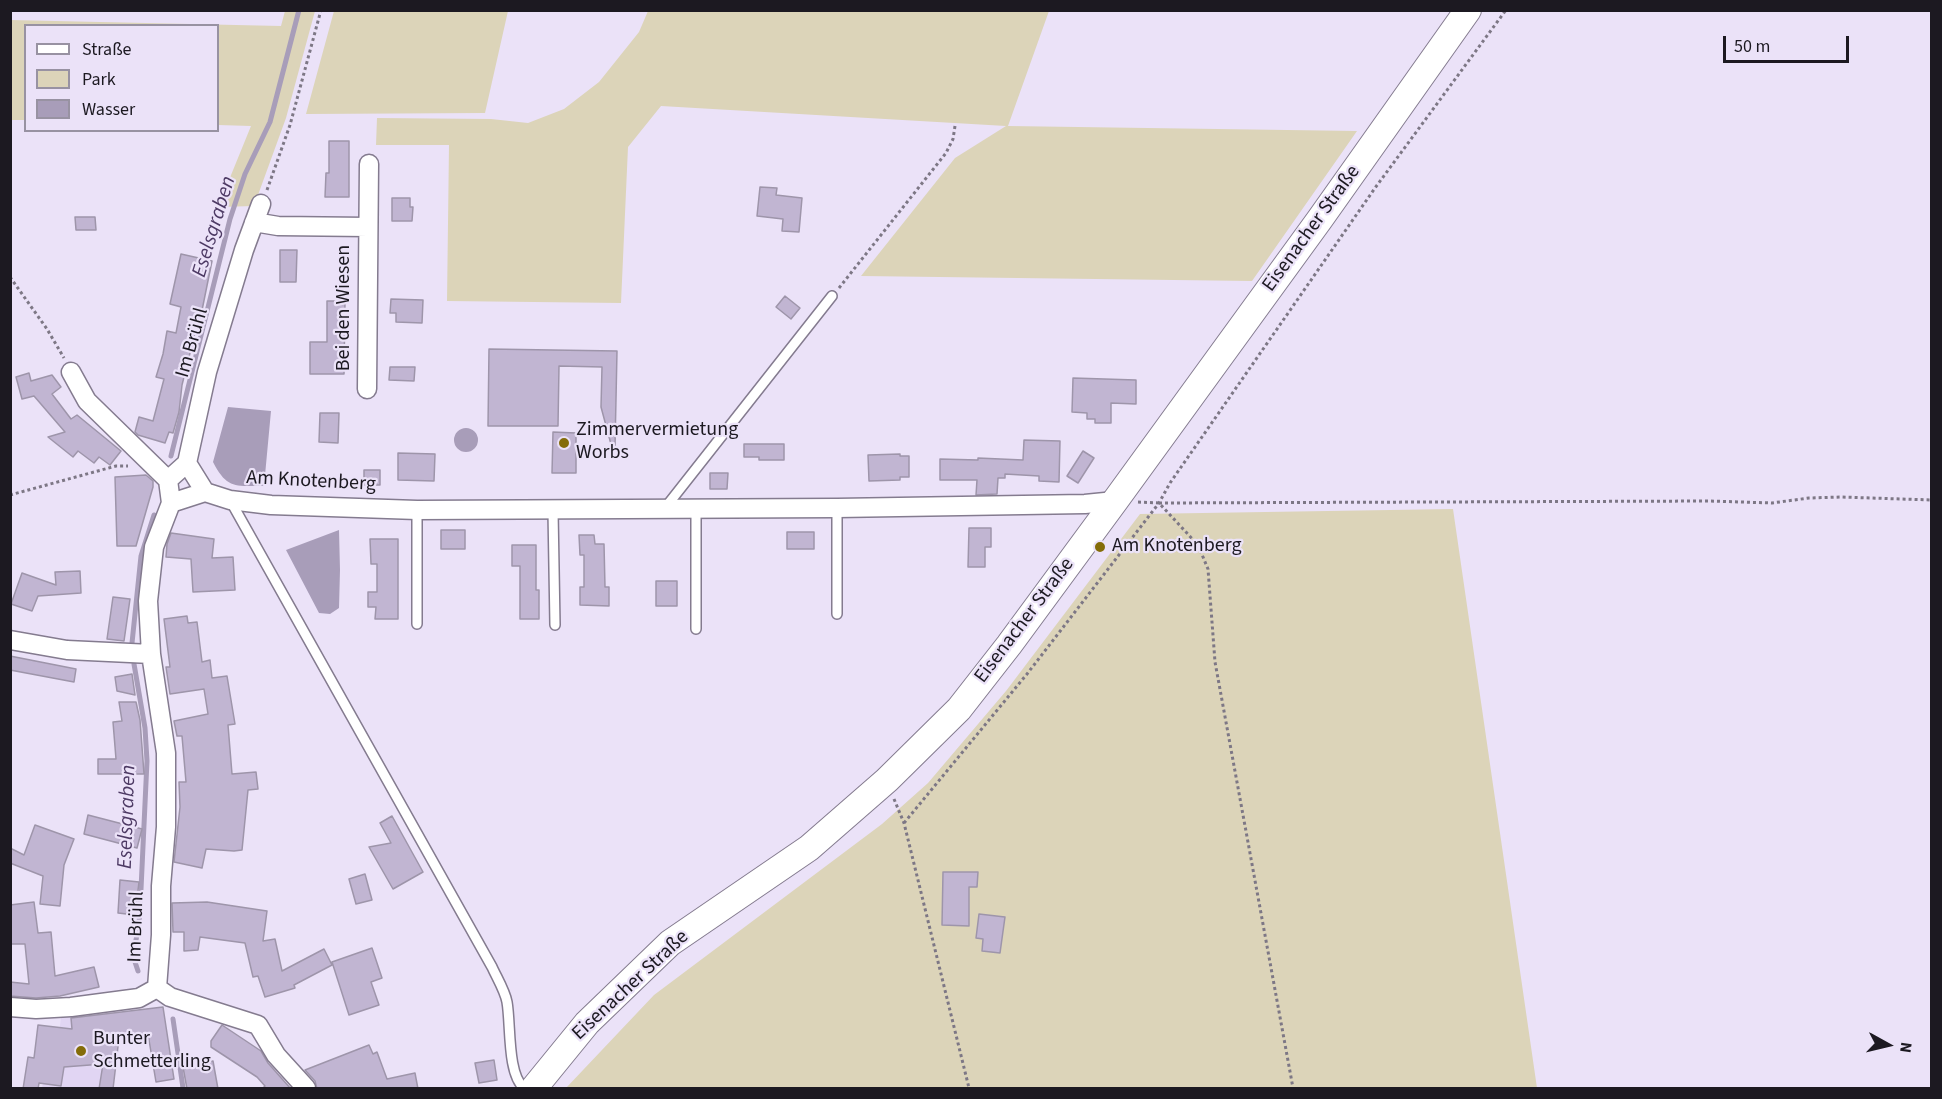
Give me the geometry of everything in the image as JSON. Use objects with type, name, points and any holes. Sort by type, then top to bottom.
[{"type":"main road","name":"Eisenacher Straße","points":[[534,1089],[587,1023],[670,943],[809,848],[887,780],[959,709],[1115,501],[1320,219],[1468,10]]},
{"type":"street","name":"Bei den Wiesen","points":[[367,390],[369,164]]},
{"type":"street","name":"Im Brühl","points":[[187,463],[207,372],[244,250],[261,204]]},
{"type":"street","name":"Bei den Wiesen","points":[[254,222],[278,226],[368,227]]},
{"type":"street","points":[[71,372],[87,401],[168,480],[187,463],[205,492],[171,504]]},
{"type":"street","name":"Im Brühl","points":[[157,988],[161,935],[160,886],[166,827],[166,753],[151,654],[148,601],[154,547],[171,504],[168,480]]},
{"type":"street","name":"Am Knotenberg","points":[[205,492],[230,500],[272,506],[417,510],[837,508],[1085,504],[1115,501]]},
{"type":"street","points":[[10,640],[67,650],[151,654]]},
{"type":"street","points":[[10,1006],[70,1007],[139,998],[157,988],[170,997],[258,1025],[276,1055],[306,1089]]},
{"type":"lane","points":[[664,510],[832,296]]},
{"type":"lane","points":[[230,500],[492,968],[507,1001],[509,1039],[518,1083],[524,1089]]},
{"type":"lane","points":[[696,508],[696,629]]},
{"type":"lane","points":[[837,508],[837,614]]},
{"type":"lane","points":[[417,510],[417,624]]},
{"type":"lane","points":[[554,511],[555,625]]},
{"type":"path","points":[[261,204],[290,125],[321,10]]},
{"type":"path","points":[[903,823],[1027,674],[1159,503],[1170,483],[1356,215],[1506,10]]},
{"type":"path","points":[[832,296],[946,153],[955,126]]},
{"type":"path","points":[[10,277],[47,329],[71,372]]},
{"type":"path","points":[[10,495],[116,466],[152,464]]},
{"type":"path","points":[[1115,501],[1159,503],[1710,501],[1772,503],[1841,496],[1932,500]]},
{"type":"path","points":[[1159,503],[1198,545],[1208,569],[1215,662],[1293,1089]]},
{"type":"path","points":[[887,780],[903,823],[969,1089]]},
{"type":"shaded area","name":"Bunter Schmetterling","points":[[104,1015],[106,1042],[99,1088],[42,1088],[47,1059],[56,1060],[61,1017]]},
{"type":"green space","points":[[285,11],[315,11],[286,118],[254,206],[218,207],[251,126],[219,125],[219,25],[281,26]]},
{"type":"green space","points":[[334,11],[508,11],[485,113],[306,114]]},
{"type":"green space","points":[[648,11],[1049,11],[1008,126],[1357,131],[1252,281],[861,276],[955,158],[1006,126],[661,106],[628,147],[621,303],[447,301],[449,145],[376,145],[377,118],[491,119],[528,123],[564,109],[599,82],[639,32]]},
{"type":"green space","points":[[10,20],[191,24],[24,24],[24,120],[11,120]]},
{"type":"green space","points":[[1453,509],[1537,1088],[566,1088],[654,995],[882,824],[928,783],[1006,691],[1140,514]]},
{"type":"water","points":[[228,407],[271,411],[264,486],[233,484],[223,477],[213,462]]},
{"type":"water","points":[[461,428],[471,428],[478,435],[478,445],[471,452],[461,452],[454,445],[454,435]]},
{"type":"water","points":[[339,530],[339,608],[330,614],[319,613],[286,550]]},
{"type":"building","points":[[329,141],[349,141],[349,197],[325,197],[326,173],[329,173]]},
{"type":"building","points":[[760,187],[777,188],[776,195],[802,198],[799,232],[782,231],[783,219],[757,216]]},
{"type":"building","points":[[392,198],[410,198],[410,207],[413,207],[412,221],[392,221]]},
{"type":"building","points":[[75,217],[95,217],[96,230],[76,230]]},
{"type":"building","points":[[280,250],[297,250],[296,282],[280,282]]},
{"type":"building","points":[[181,254],[212,261],[198,330],[196,329],[182,385],[179,412],[173,433],[169,432],[165,443],[135,432],[139,417],[153,421],[164,379],[156,377],[167,331],[176,333],[181,307],[170,304]]},
{"type":"building","points":[[785,296],[800,308],[791,319],[776,307]]},
{"type":"building","points":[[391,299],[423,300],[422,323],[396,322],[396,313],[390,313]]},
{"type":"building","points":[[327,301],[345,301],[344,374],[310,374],[310,342],[327,342]]},
{"type":"building","points":[[489,349],[617,351],[615,447],[612,448],[601,407],[602,367],[559,366],[558,426],[488,426]]},
{"type":"building","points":[[390,367],[415,367],[414,381],[389,380]]},
{"type":"building","points":[[29,373],[31,381],[52,375],[61,387],[52,394],[71,419],[77,415],[121,451],[110,465],[99,457],[94,463],[78,451],[73,457],[48,437],[65,432],[34,396],[22,399],[16,377]]},
{"type":"building","points":[[1073,378],[1136,380],[1136,404],[1111,403],[1111,423],[1095,423],[1095,419],[1087,419],[1087,413],[1072,412]]},
{"type":"building","points":[[320,413],[339,413],[338,443],[319,442]]},
{"type":"building","points":[[553,432],[576,433],[576,473],[552,473]]},
{"type":"building","points":[[1024,440],[1060,441],[1059,482],[1039,481],[1039,476],[1005,474],[1005,478],[998,478],[997,494],[976,495],[977,480],[940,480],[940,459],[1023,460]]},
{"type":"building","points":[[744,444],[784,444],[784,460],[759,460],[759,457],[744,457]]},
{"type":"building","points":[[1083,451],[1094,458],[1078,483],[1067,476]]},
{"type":"building","points":[[398,453],[435,454],[434,481],[398,480]]},
{"type":"building","points":[[900,454],[900,456],[909,456],[909,477],[900,477],[900,480],[869,481],[868,455]]},
{"type":"building","points":[[364,470],[380,470],[380,485],[364,485]]},
{"type":"building","points":[[710,473],[728,473],[727,489],[710,489]]},
{"type":"building","points":[[146,475],[153,481],[153,487],[136,546],[117,546],[115,477]]},
{"type":"building","points":[[969,528],[991,528],[991,547],[985,547],[985,567],[968,567]]},
{"type":"building","points":[[441,530],[465,530],[465,549],[441,549]]},
{"type":"building","points":[[787,532],[814,532],[814,549],[787,549]]},
{"type":"building","points":[[171,533],[214,539],[212,558],[233,557],[235,590],[193,592],[191,559],[166,557]]},
{"type":"building","points":[[579,535],[594,535],[595,544],[604,544],[605,587],[609,587],[609,606],[580,605],[580,587],[584,587],[584,555],[580,555]]},
{"type":"building","points":[[370,539],[398,539],[398,619],[375,619],[376,607],[368,607],[368,592],[377,592],[377,564],[371,564]]},
{"type":"building","points":[[512,545],[536,545],[536,590],[539,590],[539,619],[520,619],[520,566],[512,566]]},
{"type":"building","points":[[80,571],[81,593],[38,596],[32,611],[11,604],[22,573],[56,585],[55,572]]},
{"type":"building","points":[[656,581],[677,581],[677,606],[656,606]]},
{"type":"building","points":[[113,597],[130,599],[124,641],[107,639]]},
{"type":"building","points":[[187,616],[188,623],[197,622],[202,662],[210,660],[212,678],[227,676],[235,724],[228,725],[232,774],[256,772],[258,789],[248,790],[242,850],[206,849],[202,868],[174,862],[180,807],[179,782],[186,782],[182,736],[177,736],[174,721],[208,714],[204,689],[170,694],[166,667],[170,667],[164,619]]},
{"type":"building","points":[[10,656],[76,669],[74,682],[10,670]]},
{"type":"building","points":[[132,674],[135,695],[117,691],[115,677]]},
{"type":"building","points":[[119,702],[136,702],[140,720],[144,774],[98,774],[98,759],[116,759],[113,722],[122,721]]},
{"type":"building","points":[[88,815],[142,829],[137,848],[84,834]]},
{"type":"building","points":[[392,816],[423,872],[393,889],[369,847],[391,843],[380,823]]},
{"type":"building","points":[[35,825],[74,839],[64,865],[60,906],[40,904],[43,876],[10,863],[10,848],[24,855]]},
{"type":"building","points":[[943,872],[978,872],[977,887],[969,887],[969,926],[942,925]]},
{"type":"building","points":[[365,874],[372,900],[356,904],[349,879]]},
{"type":"building","points":[[120,880],[139,882],[135,915],[118,913]]},
{"type":"building","points":[[34,902],[38,933],[51,932],[55,976],[94,967],[99,987],[60,996],[36,998],[10,996],[10,982],[29,984],[25,944],[10,944],[10,905]]},
{"type":"building","points":[[207,902],[267,911],[263,941],[275,939],[282,971],[324,949],[332,965],[294,985],[295,988],[265,997],[258,976],[253,977],[245,943],[200,937],[198,950],[184,951],[184,932],[173,932],[172,903]]},
{"type":"building","points":[[979,914],[1005,917],[1000,953],[982,951],[983,939],[976,938]]},
{"type":"building","points":[[372,948],[382,978],[371,982],[379,1005],[349,1015],[332,962]]},
{"type":"building","points":[[163,1007],[174,1079],[156,1082],[148,1034],[119,1038],[113,1089],[99,1089],[103,1064],[64,1067],[61,1086],[39,1083],[38,1089],[23,1089],[28,1057],[34,1058],[38,1025],[72,1029],[71,1018]]},
{"type":"building","points":[[222,1025],[261,1051],[268,1063],[291,1089],[262,1089],[265,1086],[257,1077],[211,1047],[211,1041]]},
{"type":"building","points":[[369,1045],[373,1054],[377,1052],[387,1079],[415,1073],[418,1089],[317,1089],[315,1081],[305,1070]]},
{"type":"building","points":[[494,1060],[497,1080],[479,1083],[475,1063]]},
{"type":"building","points":[[213,1061],[218,1089],[187,1089],[183,1067]]},
{"type":"waterway","name":"Eselsgraben","points":[[171,456],[230,219],[245,174],[270,122],[299,10]]},
{"type":"waterway","name":"Eselsgraben","points":[[132,643],[141,556],[154,515]]},
{"type":"waterway","name":"Eselsgraben","points":[[134,664],[145,728],[147,761],[139,924],[133,956],[138,971]]},
{"type":"waterway","name":"Eselsgraben","points":[[173,1019],[183,1088]]},
{"type":"place","name":"Zimmervermietung Worbs","points":[[564,443]]},
{"type":"place","name":"Am Knotenberg","points":[[1100,547]]},
{"type":"place","name":"Bunter Schmetterling","points":[[81,1051]]}]
